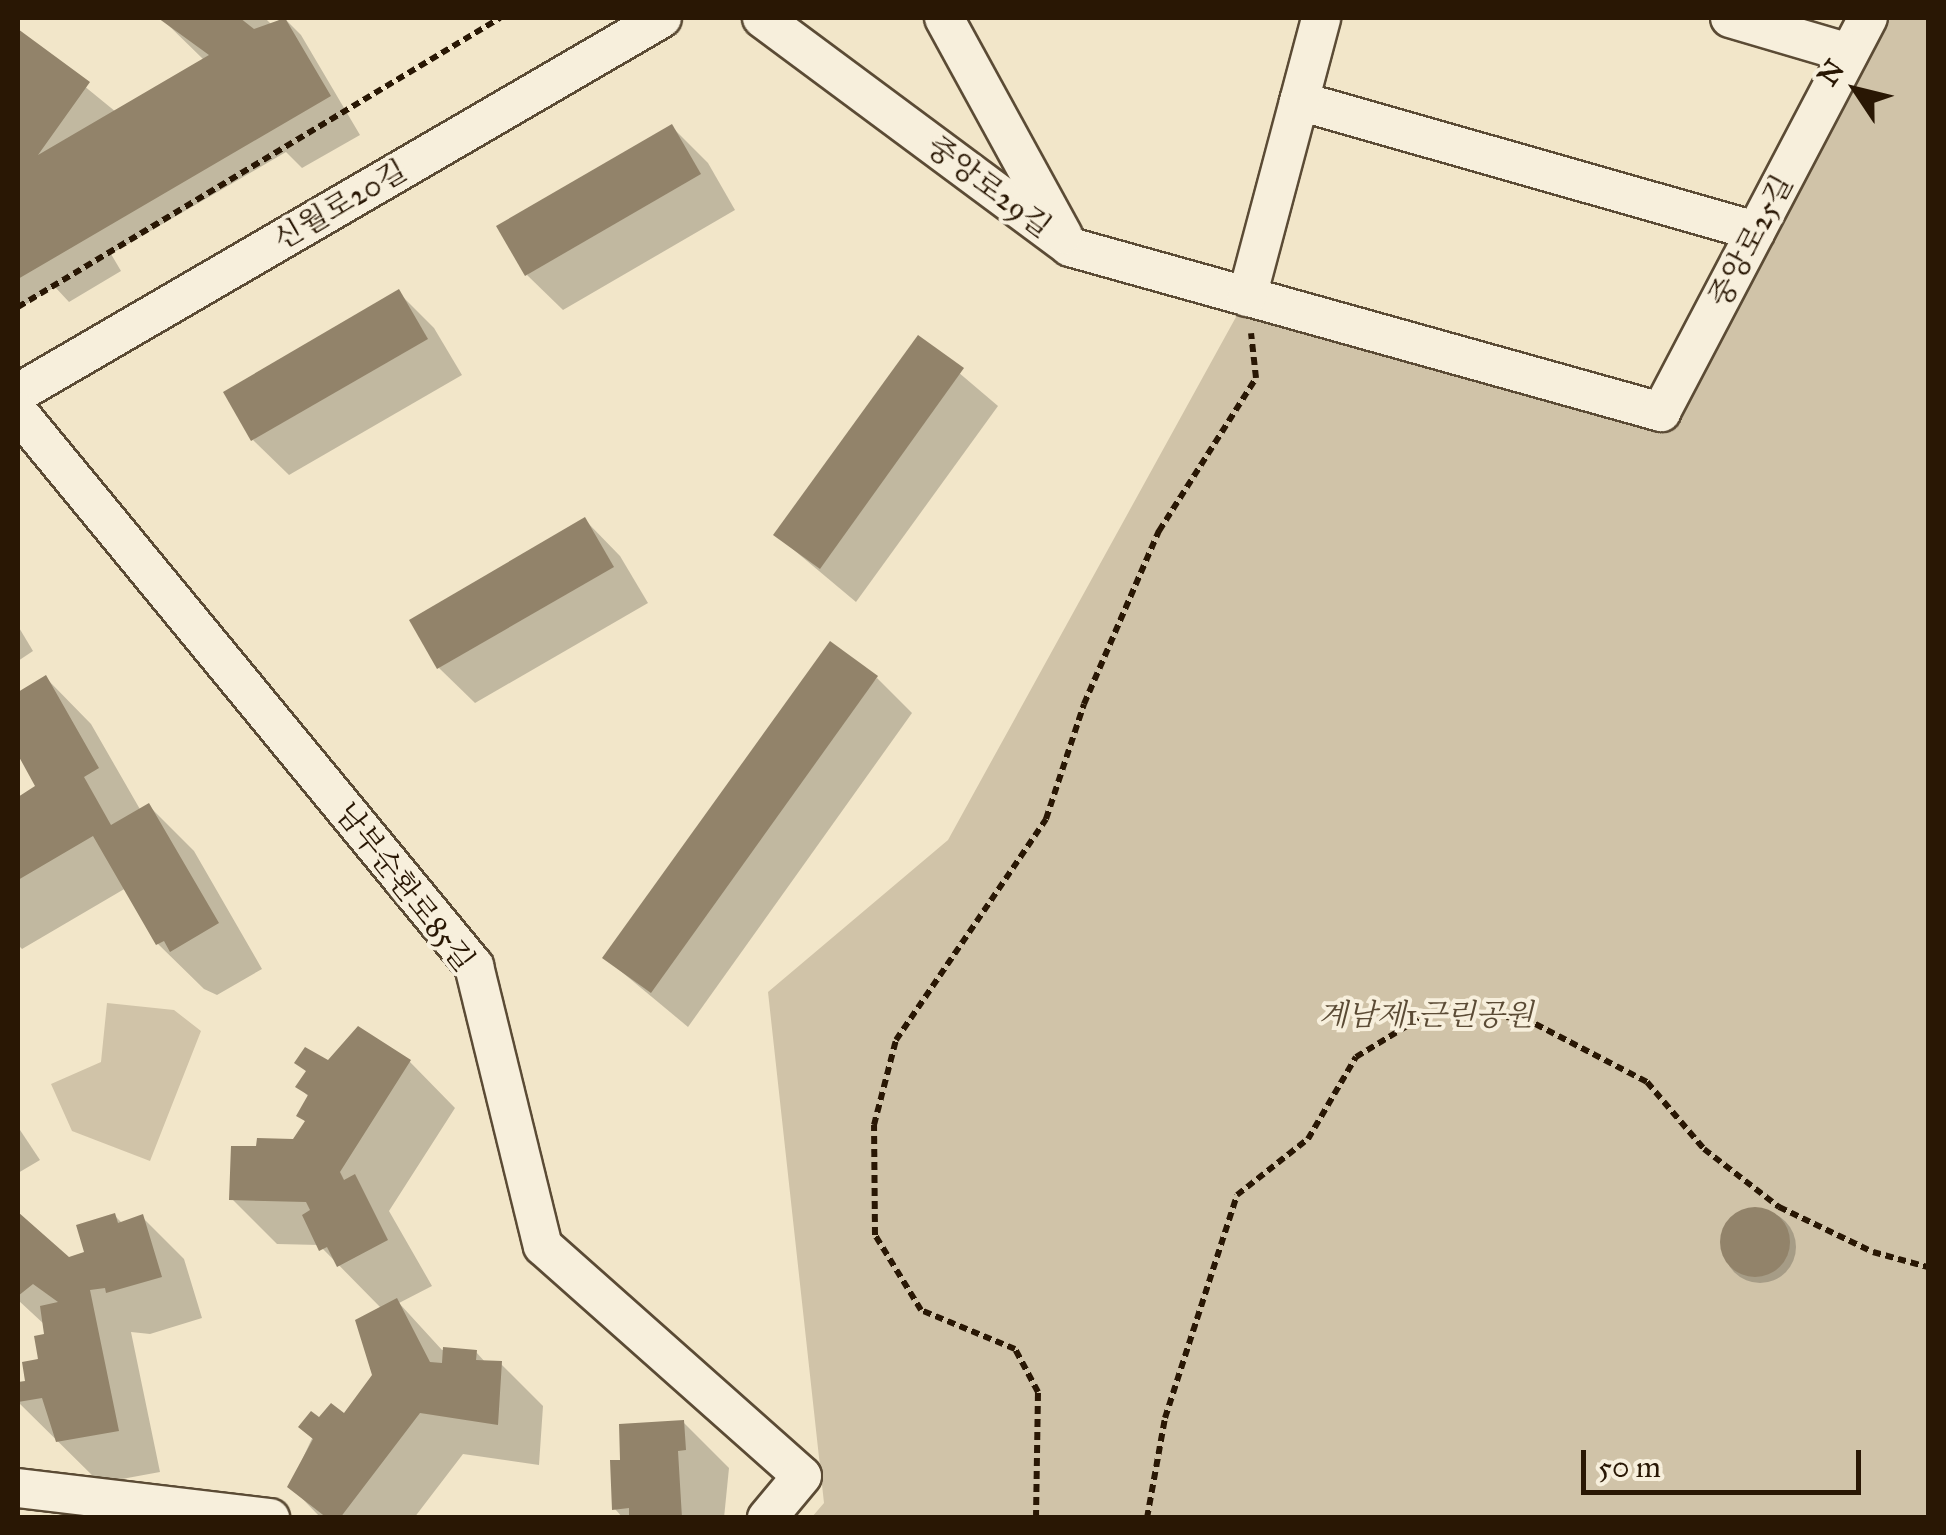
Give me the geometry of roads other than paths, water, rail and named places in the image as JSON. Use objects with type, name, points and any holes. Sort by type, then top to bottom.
[{"type":"street","name":"신월로20길","points":[[18,393],[662,18]]},
{"type":"street","name":"중앙로29길","points":[[762,18],[1070,247],[1660,412]]},
{"type":"street","points":[[944,18],[1070,247]]},
{"type":"street","points":[[1247,297],[1321,18]]},
{"type":"street","points":[[1730,18],[1849,54]]},
{"type":"street","name":"중앙로25길","points":[[1660,412],[1868,18]]},
{"type":"street","points":[[1299,101],[1756,231]]},
{"type":"street","name":"남부순환로85길","points":[[18,412],[474,966],[543,1246],[802,1476],[767,1518]]},
{"type":"street","points":[[18,1488],[270,1518]]},
{"type":"park label","name":"계남제1근린공원","points":[[1426,1015]]}]
